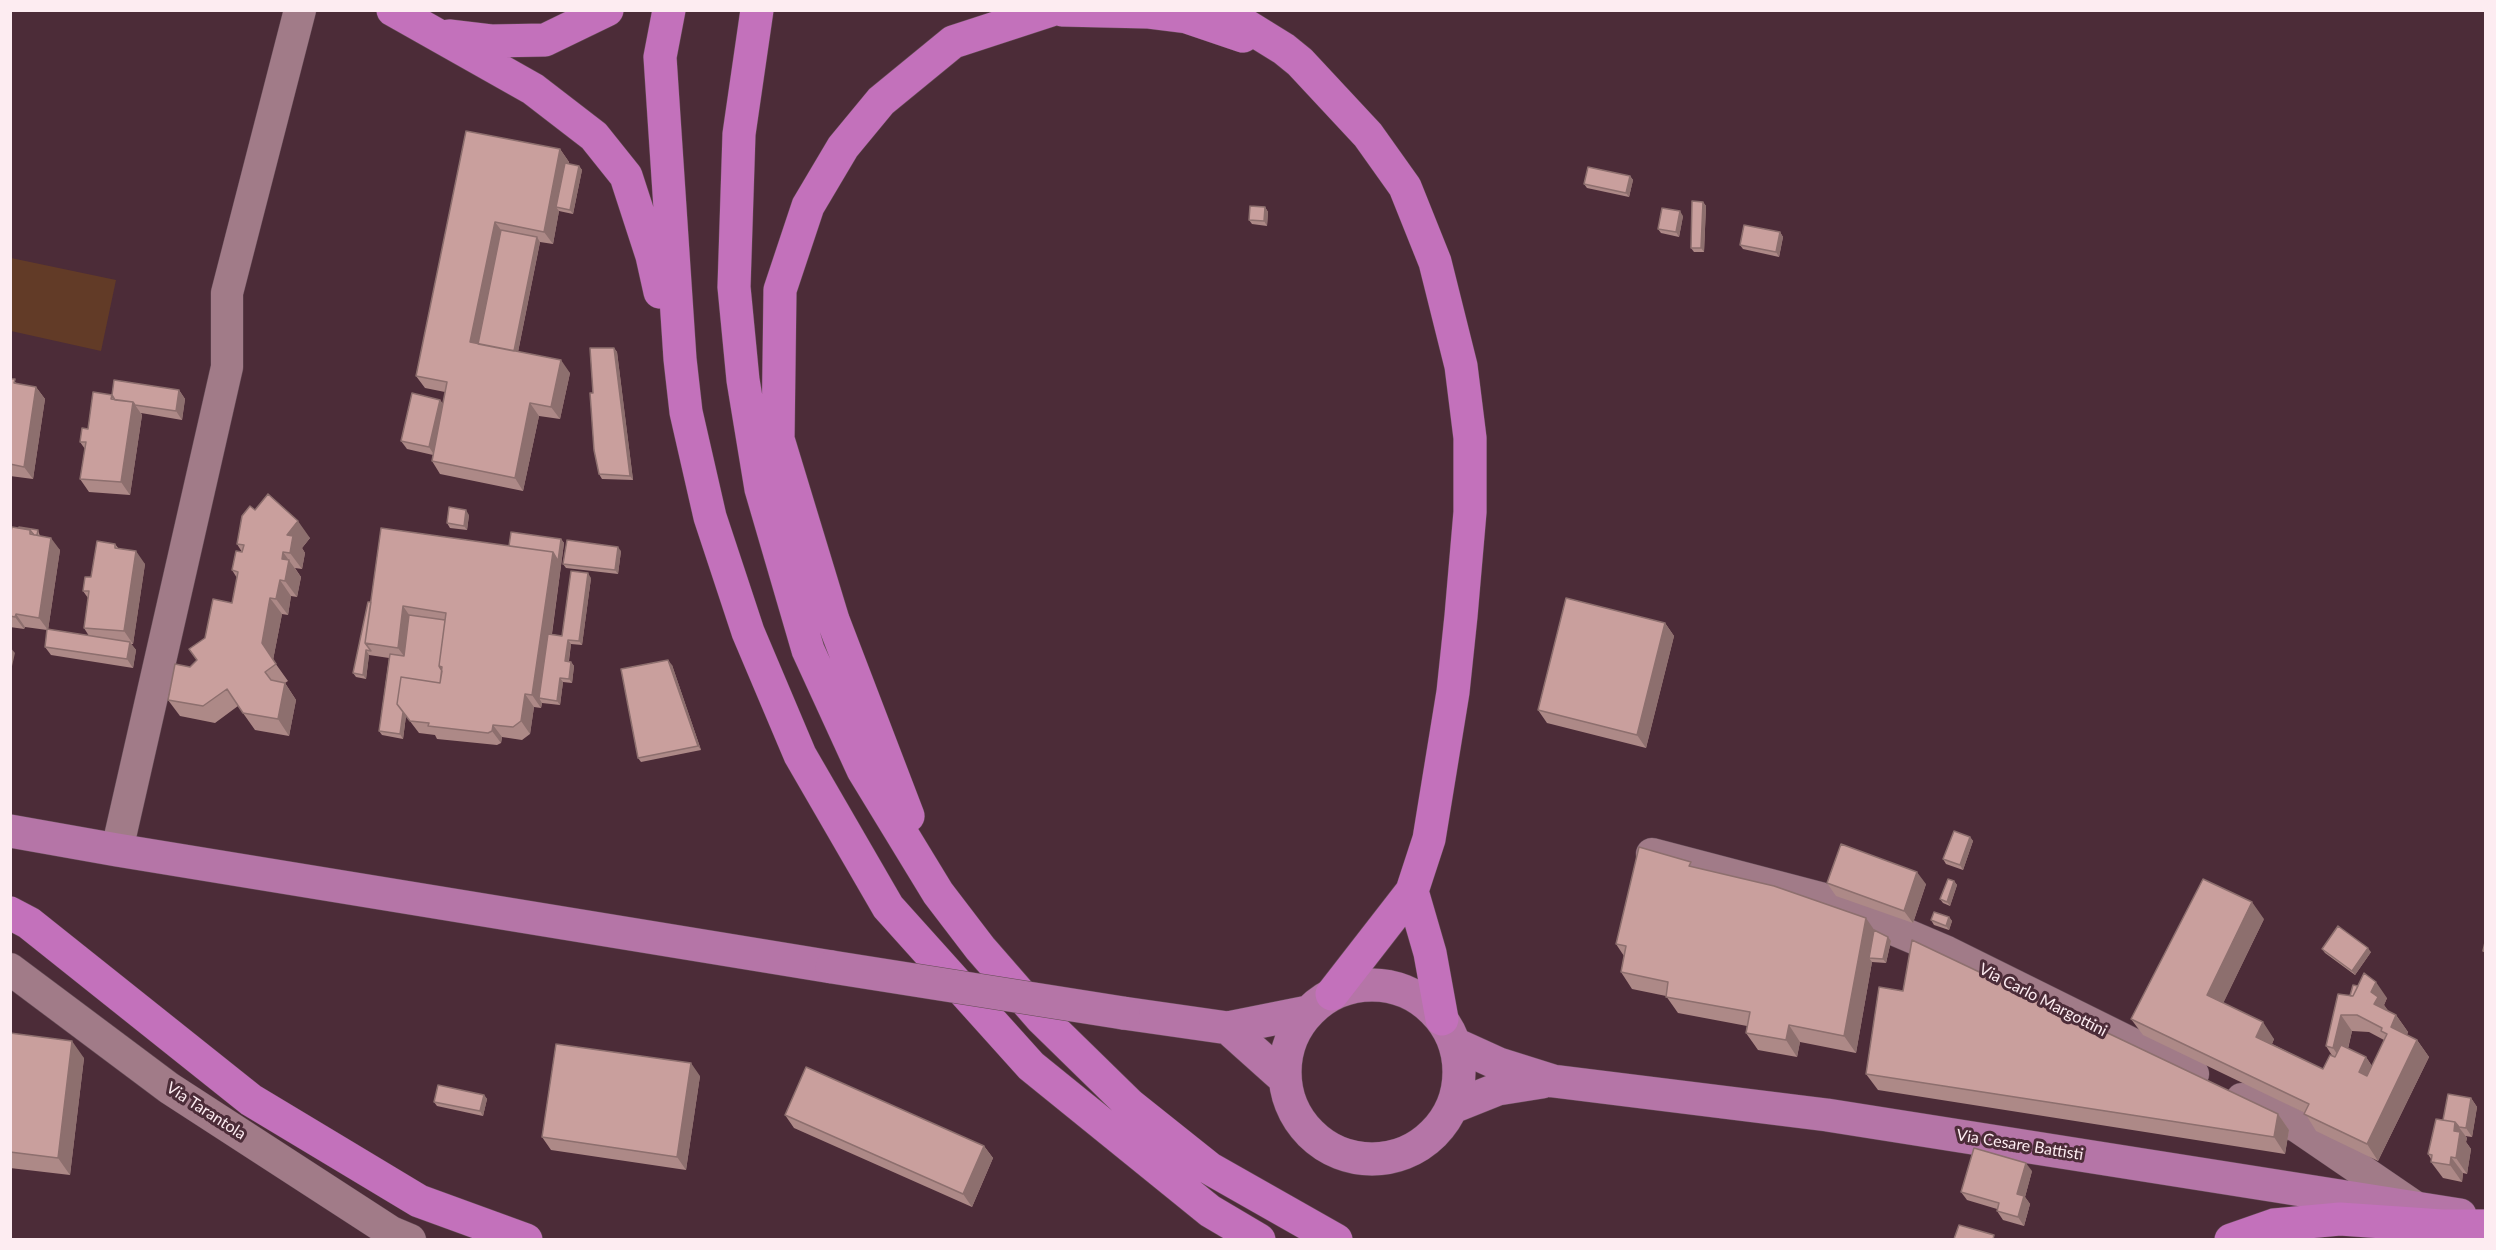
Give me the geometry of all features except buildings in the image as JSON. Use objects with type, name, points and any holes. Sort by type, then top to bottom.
[{"type":"highway","points":[[393,10],[533,89],[594,136],[626,176],[652,256],[665,316],[680,359]]},
{"type":"highway","points":[[433,34],[491,41],[544,40],[607,10]]},
{"type":"highway","points":[[669,10],[660,57],[680,359],[686,412],[710,517],[748,632],[800,755],[888,907],[1031,1066],[1210,1211],[1259,1239]]},
{"type":"highway","points":[[757,10],[739,134],[734,287],[743,380],[760,489],[808,650],[863,770],[938,893],[980,948],[1041,1018],[1130,1105],[1209,1168],[1336,1239]]},
{"type":"highway","points":[[938,893],[833,620],[778,439],[780,290],[808,206],[843,147],[880,101],[953,42],[1051,10]]},
{"type":"highway","points":[[1062,10],[1147,12],[1187,16],[1284,49]]},
{"type":"highway","points":[[1221,10],[1284,49]]},
{"type":"highway","points":[[1245,10],[1300,62],[1368,135],[1405,188],[1435,262],[1461,366],[1470,438],[1470,512],[1461,616],[1453,692],[1429,839],[1412,891],[1320,1003]]},
{"type":"highway","points":[[1412,891],[1449,1031]]},
{"type":"highway","points":[[10,913],[29,923],[251,1100],[419,1201],[526,1239]]},
{"type":"highway","points":[[2231,1239],[2274,1225],[2340,1220],[2442,1226],[2486,1226]]},
{"type":"main road","points":[[10,831],[832,967],[1228,1028],[1320,1003],[1361,985],[1392,987],[1420,998],[1449,1031],[1460,1076],[1453,1107],[1437,1131],[1414,1149],[1386,1158],[1358,1158],[1330,1149],[1308,1131],[1292,1107],[1285,1079],[1289,1043],[1320,1003]]},
{"type":"main road","points":[[1228,1028],[1285,1079]]},
{"type":"main road","name":"Via Cesare Battisti","points":[[1449,1031],[1499,1064],[1552,1081],[1827,1114],[2486,1219]]},
{"type":"main road","name":"Via Cesare Battisti","points":[[1453,1107],[1498,1089],[1552,1081]]},
{"type":"street","points":[[117,850],[227,368],[227,293],[300,10]]},
{"type":"street","name":"Via Carlo Margottini","points":[[1645,853],[1820,898],[1947,951],[2298,1127],[2415,1207]]},
{"type":"street","name":"Via Tarantola","points":[[10,969],[169,1088],[391,1232],[410,1239]]},
{"type":"shaded area","points":[[11,258],[116,280],[101,351],[11,331]]}]
